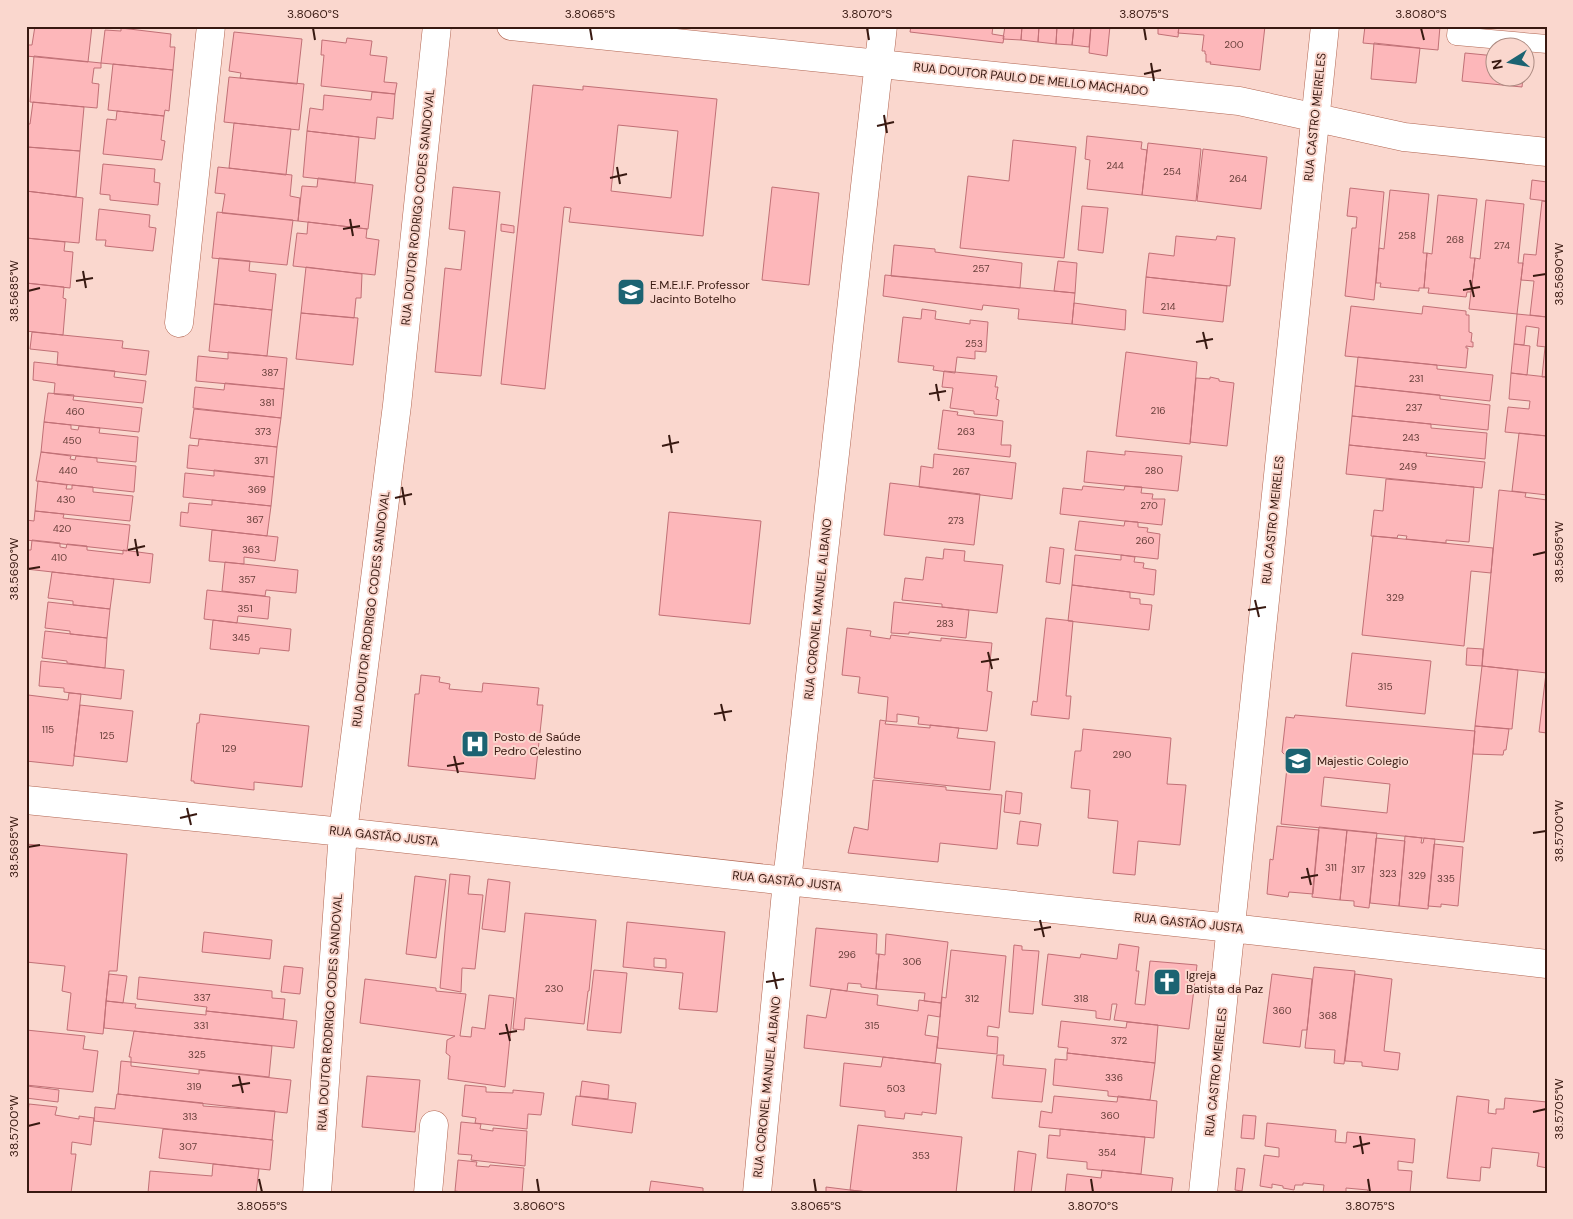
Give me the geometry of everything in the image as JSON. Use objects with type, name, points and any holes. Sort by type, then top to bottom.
[{"type":"street","points":[[179,323],[211,26]]},
{"type":"street","name":"RUA DOUTOR RODRIGO CODES SANDOVAL","points":[[317,1193],[343,832],[397,405],[437,26]]},
{"type":"street","name":"RUA DOUTOR PAULO DE MELLO MACHADO","points":[[511,26],[1239,101],[1404,137],[1547,152]]},
{"type":"street","name":"RUA CORONEL MANUEL ALBANO","points":[[757,1193],[787,881],[882,26]]},
{"type":"street","name":"RUA CASTRO MEIRELES","points":[[1203,1193],[1325,26]]},
{"type":"street","name":"RUA GASTÃO JUSTA","points":[[26,800],[343,832],[1547,964]]},
{"type":"street","points":[[428,1193],[434,1125]]},
{"type":"lane","points":[[1457,26],[1456,36],[1547,44]]},
{"type":"building","points":[[35,26],[92,26],[88,62],[26,56],[26,45],[32,45]]},
{"type":"building","points":[[911,26],[993,26],[992,34],[1004,36],[1003,43],[910,32]]},
{"type":"building","points":[[1005,26],[1022,26],[1021,40],[1003,39]]},
{"type":"building","points":[[1022,26],[1039,26],[1038,42],[1021,40]]},
{"type":"building","points":[[1039,26],[1057,26],[1056,44],[1038,42]]},
{"type":"building","points":[[1057,26],[1074,26],[1072,45],[1056,44]]},
{"type":"building","points":[[1074,26],[1091,26],[1089,47],[1072,45]]},
{"type":"building","points":[[1091,26],[1110,26],[1107,56],[1089,53]]},
{"type":"building","points":[[1158,26],[1179,26],[1178,37],[1158,34]]},
{"type":"building","points":[[1179,26],[1265,26],[1260,70],[1206,62],[1205,51],[1202,51],[1204,35],[1178,33]]},
{"type":"building","points":[[1365,26],[1440,26],[1438,50],[1363,43]]},
{"type":"building","points":[[121,28],[171,34],[170,47],[175,47],[173,70],[101,63],[105,30],[121,31]]},
{"type":"building","points":[[234,32],[302,39],[297,84],[240,78],[241,73],[229,71]]},
{"type":"building","points":[[347,38],[372,41],[370,55],[387,57],[384,82],[397,83],[395,94],[321,86],[324,55],[321,55],[322,40],[346,43]]},
{"type":"building","points":[[1374,43],[1420,48],[1416,83],[1371,79]]},
{"type":"building","points":[[1465,53],[1486,55],[1486,83],[1462,81]]},
{"type":"building","points":[[34,56],[101,63],[101,68],[94,68],[92,83],[99,84],[97,108],[30,102]]},
{"type":"building","points":[[113,64],[173,70],[169,111],[165,110],[164,116],[108,110]]},
{"type":"building","points":[[229,77],[304,84],[299,130],[224,122]]},
{"type":"building","points":[[533,85],[583,90],[583,86],[717,99],[703,236],[569,222],[571,208],[564,207],[545,389],[501,384]],"holes":[[[618,125],[678,131],[671,198],[611,191]]]},
{"type":"building","points":[[372,92],[395,94],[393,119],[377,117],[375,139],[307,131],[310,108],[323,110],[324,95],[371,100]]},
{"type":"building","points":[[33,102],[84,107],[80,151],[26,147],[28,124],[30,124]]},
{"type":"building","points":[[117,111],[164,116],[161,140],[165,141],[162,160],[103,154],[107,119],[116,120]]},
{"type":"building","points":[[234,123],[291,129],[286,175],[229,168]]},
{"type":"building","points":[[307,131],[359,137],[355,183],[303,177]]},
{"type":"building","points":[[1087,136],[1142,142],[1141,149],[1147,150],[1142,195],[1087,189],[1090,160],[1085,159]]},
{"type":"building","points":[[1013,140],[1076,147],[1064,258],[960,248],[968,176],[1009,181]]},
{"type":"building","points":[[1148,143],[1201,149],[1196,201],[1142,195]]},
{"type":"building","points":[[28,147],[80,151],[76,197],[26,191]]},
{"type":"building","points":[[1203,149],[1267,157],[1261,209],[1197,201]]},
{"type":"building","points":[[103,164],[155,169],[154,182],[160,183],[158,205],[110,200],[110,195],[100,194]]},
{"type":"building","points":[[218,167],[292,175],[290,196],[300,198],[298,221],[222,213],[225,194],[215,193]]},
{"type":"building","points":[[318,178],[373,185],[368,229],[298,221],[302,186],[317,187]]},
{"type":"building","points":[[1532,180],[1547,182],[1547,201],[1530,199]]},
{"type":"building","points":[[453,187],[500,192],[481,376],[435,372],[445,268],[461,270],[465,231],[449,229]]},
{"type":"building","points":[[772,187],[819,193],[809,285],[762,280]]},
{"type":"building","points":[[1350,188],[1384,192],[1374,300],[1345,296],[1352,228],[1356,228],[1357,217],[1347,216]]},
{"type":"building","points":[[1390,190],[1429,194],[1423,253],[1427,253],[1424,288],[1419,288],[1419,291],[1380,287],[1381,283],[1376,283],[1379,248],[1384,249]]},
{"type":"building","points":[[26,191],[83,198],[79,243],[26,238]]},
{"type":"building","points":[[1438,195],[1477,199],[1470,258],[1475,258],[1471,292],[1467,292],[1466,297],[1428,293],[1429,288],[1424,288],[1427,253],[1432,254]]},
{"type":"building","points":[[1486,200],[1524,204],[1518,263],[1523,263],[1517,314],[1469,309],[1475,258],[1480,259]]},
{"type":"building","points":[[1542,201],[1547,202],[1547,317],[1530,315],[1534,281],[1521,280],[1524,254],[1536,255]]},
{"type":"building","points":[[1082,206],[1108,208],[1103,253],[1078,250]]},
{"type":"building","points":[[99,209],[150,215],[149,227],[156,228],[153,251],[105,246],[106,240],[96,240]]},
{"type":"building","points":[[217,212],[293,220],[287,265],[212,258]]},
{"type":"building","points":[[308,222],[367,229],[366,238],[379,240],[375,275],[293,266],[297,233],[307,234]]},
{"type":"building","points":[[501,224],[514,226],[514,233],[501,231]]},
{"type":"building","points":[[1176,236],[1216,240],[1217,236],[1235,238],[1230,286],[1146,277],[1149,253],[1174,256]]},
{"type":"building","points":[[26,238],[65,242],[64,251],[73,252],[70,288],[26,283]]},
{"type":"building","points":[[894,245],[935,249],[935,252],[1022,263],[1020,288],[891,276]]},
{"type":"building","points":[[219,258],[250,261],[249,271],[276,274],[272,310],[214,304]]},
{"type":"building","points":[[1058,261],[1077,263],[1075,293],[1054,291]]},
{"type":"building","points":[[306,267],[362,274],[361,298],[356,298],[354,318],[301,313]]},
{"type":"building","points":[[885,275],[1075,293],[1072,324],[1018,319],[1019,309],[983,305],[982,310],[883,296]]},
{"type":"building","points":[[1146,277],[1227,286],[1223,322],[1143,313]]},
{"type":"building","points":[[26,283],[64,287],[63,298],[66,299],[63,335],[26,331]]},
{"type":"building","points":[[1074,303],[1126,310],[1125,330],[1072,324]]},
{"type":"building","points":[[214,304],[272,310],[267,356],[209,351]]},
{"type":"building","points":[[1351,306],[1422,314],[1423,306],[1466,311],[1466,315],[1469,315],[1469,332],[1472,333],[1471,342],[1473,342],[1473,347],[1466,346],[1468,348],[1466,368],[1345,356]]},
{"type":"building","points":[[922,309],[936,311],[935,319],[970,324],[970,320],[988,322],[986,352],[975,351],[975,359],[957,357],[955,373],[933,370],[934,366],[898,362],[903,317],[921,319]]},
{"type":"building","points":[[301,313],[358,318],[353,365],[296,359]]},
{"type":"building","points":[[1517,314],[1547,317],[1547,347],[1537,346],[1539,328],[1526,326],[1524,345],[1514,344]]},
{"type":"building","points":[[32,332],[123,341],[122,348],[149,351],[146,375],[57,365],[58,352],[30,349]]},
{"type":"building","points":[[1514,344],[1530,346],[1527,375],[1511,373]]},
{"type":"building","points":[[1545,347],[1547,347],[1547,377],[1542,377]]},
{"type":"building","points":[[228,352],[287,358],[284,389],[196,381],[198,356],[228,359]]},
{"type":"building","points":[[1126,352],[1197,362],[1190,444],[1116,436]]},
{"type":"building","points":[[1358,357],[1437,365],[1437,369],[1493,375],[1490,401],[1355,386]]},
{"type":"building","points":[[34,362],[115,371],[114,377],[146,381],[143,403],[54,394],[55,383],[33,380]]},
{"type":"building","points":[[944,371],[997,376],[995,387],[998,387],[996,399],[999,400],[997,416],[974,414],[974,411],[950,408],[953,388],[942,387]]},
{"type":"building","points":[[1511,373],[1547,377],[1547,436],[1505,432],[1508,407],[1529,409],[1530,401],[1509,399]]},
{"type":"building","points":[[1210,377],[1219,379],[1219,381],[1234,383],[1227,446],[1190,442],[1196,378],[1210,379]]},
{"type":"building","points":[[225,383],[284,389],[281,418],[193,408],[195,387],[224,390]]},
{"type":"building","points":[[1355,386],[1440,395],[1440,399],[1490,405],[1488,430],[1352,416]]},
{"type":"building","points":[[48,393],[74,395],[73,400],[142,408],[139,432],[44,422]]},
{"type":"building","points":[[194,409],[281,418],[277,447],[190,438]]},
{"type":"building","points":[[943,410],[958,412],[957,415],[1003,421],[1001,445],[1011,445],[1010,457],[938,449]]},
{"type":"building","points":[[1352,416],[1431,424],[1431,428],[1487,433],[1485,459],[1349,445]]},
{"type":"building","points":[[44,422],[71,425],[71,429],[78,430],[79,426],[100,428],[99,433],[138,437],[136,462],[41,452]]},
{"type":"building","points":[[1519,433],[1547,436],[1547,495],[1512,491]]},
{"type":"building","points":[[199,439],[277,447],[274,477],[187,468],[189,445],[198,446]]},
{"type":"building","points":[[1349,445],[1427,453],[1426,456],[1485,462],[1482,488],[1346,474]]},
{"type":"building","points":[[1087,451],[1125,455],[1125,451],[1182,456],[1178,491],[1084,482]]},
{"type":"building","points":[[41,452],[71,456],[70,459],[75,460],[76,456],[97,458],[97,462],[136,466],[134,492],[36,481]]},
{"type":"building","points":[[934,454],[1016,463],[1012,499],[919,487],[921,466],[933,468]]},
{"type":"building","points":[[214,470],[274,477],[271,506],[183,497],[185,473],[214,476]]},
{"type":"building","points":[[1386,479],[1474,487],[1469,542],[1446,540],[1446,543],[1406,539],[1407,536],[1398,535],[1397,538],[1371,536],[1374,510],[1383,511]]},
{"type":"building","points":[[38,481],[67,485],[66,489],[72,489],[72,485],[93,487],[93,492],[133,496],[130,521],[35,511]]},
{"type":"building","points":[[890,483],[980,494],[974,545],[884,535]]},
{"type":"building","points":[[1083,486],[1124,490],[1125,486],[1142,487],[1141,493],[1153,494],[1152,499],[1165,499],[1162,525],[1060,514],[1063,488],[1082,490]]},
{"type":"building","points":[[1499,490],[1526,493],[1525,497],[1547,500],[1547,673],[1482,666]]},
{"type":"building","points":[[212,500],[271,506],[267,536],[180,526],[181,512],[188,513],[189,503],[212,505]]},
{"type":"building","points":[[35,511],[64,514],[63,518],[130,525],[127,551],[26,540],[26,520],[34,521]]},
{"type":"building","points":[[669,512],[761,521],[750,624],[659,615]]},
{"type":"building","points":[[1079,521],[1124,526],[1125,521],[1138,522],[1138,527],[1148,528],[1147,532],[1160,534],[1158,559],[1075,550]]},
{"type":"building","points":[[212,530],[278,537],[275,561],[244,557],[244,564],[209,561]]},
{"type":"building","points":[[1373,536],[1493,548],[1491,573],[1471,571],[1464,646],[1362,635]]},
{"type":"building","points":[[32,540],[60,543],[60,547],[66,548],[67,544],[87,546],[87,550],[123,554],[123,550],[153,554],[150,583],[26,569],[26,550],[31,550]]},
{"type":"building","points":[[1050,547],[1064,549],[1060,584],[1046,582]]},
{"type":"building","points":[[944,549],[965,551],[964,561],[1003,565],[997,613],[942,607],[942,604],[902,600],[905,578],[923,580],[926,557],[943,559]]},
{"type":"building","points":[[1075,555],[1121,560],[1121,555],[1135,557],[1134,562],[1144,563],[1143,568],[1156,570],[1154,595],[1072,585]]},
{"type":"building","points":[[225,562],[298,570],[296,593],[266,590],[265,596],[222,591]]},
{"type":"building","points":[[52,572],[114,579],[110,609],[73,605],[73,601],[48,598]]},
{"type":"building","points":[[1072,585],[1130,592],[1130,598],[1140,599],[1140,604],[1152,605],[1149,630],[1068,621]]},
{"type":"building","points":[[207,590],[270,597],[268,619],[238,616],[237,623],[204,619]]},
{"type":"building","points":[[48,602],[110,609],[107,638],[70,634],[70,631],[45,628]]},
{"type":"building","points":[[894,602],[969,610],[966,638],[909,632],[909,634],[891,633]]},
{"type":"building","points":[[1046,618],[1073,621],[1066,696],[1071,696],[1069,719],[1031,715],[1033,701],[1037,702]]},
{"type":"building","points":[[213,620],[291,629],[289,651],[260,648],[259,654],[210,649]]},
{"type":"building","points":[[847,628],[871,631],[870,636],[890,639],[891,635],[941,641],[941,638],[992,643],[987,691],[992,692],[987,731],[918,724],[919,717],[897,714],[897,722],[886,721],[888,697],[858,693],[860,677],[842,675]]},
{"type":"building","points":[[45,631],[107,638],[105,668],[42,658]]},
{"type":"building","points":[[1467,648],[1483,649],[1482,666],[1466,665]]},
{"type":"building","points":[[1352,653],[1431,661],[1425,714],[1346,706]]},
{"type":"building","points":[[41,661],[124,670],[121,699],[64,692],[64,688],[39,686]]},
{"type":"building","points":[[1482,666],[1518,670],[1512,729],[1475,726]]},
{"type":"building","points":[[1547,673],[1547,733],[1539,732]]},
{"type":"building","points":[[421,675],[440,677],[439,682],[450,684],[449,689],[482,692],[483,683],[539,688],[537,705],[543,705],[535,779],[408,766],[415,694],[419,694]]},
{"type":"building","points":[[69,693],[81,694],[73,766],[26,761],[28,695],[68,700]]},
{"type":"building","points":[[80,705],[133,711],[127,762],[74,756]]},
{"type":"building","points":[[200,714],[309,726],[302,787],[254,782],[254,790],[194,783],[194,781],[191,781],[197,723],[199,723]]},
{"type":"building","points":[[1295,715],[1475,731],[1464,842],[1281,824],[1288,758],[1282,752],[1286,717],[1294,718]],"holes":[[[1324,777],[1390,784],[1387,813],[1321,806]]]},
{"type":"building","points":[[880,720],[886,721],[885,724],[930,728],[930,725],[959,728],[957,738],[995,742],[990,790],[874,778]]},
{"type":"building","points":[[1475,726],[1509,729],[1506,750],[1504,750],[1503,755],[1473,754]]},
{"type":"building","points":[[1083,729],[1171,738],[1167,784],[1186,785],[1180,845],[1138,841],[1135,875],[1113,873],[1118,821],[1088,818],[1090,790],[1071,788],[1075,751],[1081,751]]},
{"type":"building","points":[[873,780],[946,787],[946,790],[1002,795],[997,849],[940,843],[938,862],[848,853],[854,827],[868,830]]},
{"type":"building","points":[[1006,791],[1022,793],[1020,814],[1004,812]]},
{"type":"building","points":[[1020,821],[1041,824],[1038,846],[1017,844]]},
{"type":"building","points":[[1277,826],[1319,830],[1313,894],[1289,892],[1288,897],[1267,894],[1270,859],[1273,860]]},
{"type":"building","points":[[1319,827],[1347,830],[1340,900],[1312,897]]},
{"type":"building","points":[[1347,830],[1377,833],[1369,908],[1354,906],[1354,901],[1340,900]]},
{"type":"building","points":[[1405,836],[1422,838],[1421,843],[1423,843],[1424,838],[1435,839],[1428,909],[1399,906]]},
{"type":"building","points":[[1376,838],[1405,841],[1399,906],[1370,903]]},
{"type":"building","points":[[26,844],[127,854],[117,971],[109,971],[103,1034],[67,1030],[71,993],[62,991],[65,966],[26,962]]},
{"type":"building","points":[[1434,844],[1463,847],[1458,906],[1441,904],[1441,907],[1428,906]]},
{"type":"building","points":[[450,874],[470,876],[468,894],[483,895],[475,969],[462,968],[461,992],[440,988]]},
{"type":"building","points":[[415,876],[446,880],[436,958],[406,954]]},
{"type":"building","points":[[488,879],[510,882],[505,932],[482,929]]},
{"type":"building","points":[[525,913],[596,920],[584,1024],[525,1018],[524,1030],[513,1029]]},
{"type":"building","points":[[627,922],[725,932],[717,1012],[679,1009],[683,973],[623,967]],"holes":[[[654,958],[666,959],[666,968],[654,967]]]},
{"type":"building","points":[[816,928],[877,934],[876,954],[879,954],[876,989],[861,987],[861,984],[848,983],[847,991],[810,986]]},
{"type":"building","points":[[204,932],[272,940],[270,959],[202,952]]},
{"type":"building","points":[[886,934],[948,942],[941,1003],[924,1001],[925,993],[876,989],[879,954],[885,955]]},
{"type":"building","points":[[1119,944],[1139,947],[1136,971],[1139,971],[1135,1004],[1145,1005],[1150,961],[1197,965],[1189,1029],[1114,1020],[1117,1004],[1112,1004],[1110,1020],[1096,1018],[1096,1011],[1042,1005],[1048,954],[1080,958],[1081,954],[1117,959]]},
{"type":"building","points":[[1014,945],[1022,946],[1022,950],[1039,951],[1033,1014],[1009,1012]]},
{"type":"building","points":[[951,950],[1006,956],[999,1028],[988,1026],[987,1036],[998,1037],[997,1054],[937,1048],[942,997],[946,998]]},
{"type":"building","points":[[284,966],[303,968],[300,994],[281,992]]},
{"type":"building","points":[[1314,967],[1355,971],[1344,1064],[1334,1063],[1335,1050],[1305,1048]]},
{"type":"building","points":[[594,970],[627,973],[621,1033],[587,1030]]},
{"type":"building","points":[[109,974],[127,976],[123,1003],[106,1001]]},
{"type":"building","points":[[1272,974],[1312,979],[1307,1030],[1302,1030],[1300,1047],[1263,1043]]},
{"type":"building","points":[[1355,974],[1392,979],[1384,1051],[1400,1053],[1398,1070],[1362,1066],[1362,1062],[1345,1061]]},
{"type":"building","points":[[139,977],[272,991],[272,998],[285,999],[283,1019],[206,1011],[207,1007],[137,999]]},
{"type":"building","points":[[365,979],[436,988],[436,991],[466,994],[460,1036],[471,1037],[472,1027],[485,1029],[489,995],[514,998],[505,1087],[448,1079],[450,1056],[446,1053],[447,1040],[455,1036],[360,1023]]},
{"type":"building","points":[[831,989],[878,995],[877,1005],[918,1011],[919,1000],[941,1003],[940,1017],[928,1015],[925,1035],[938,1037],[935,1063],[804,1048],[807,1015],[826,1018]]},
{"type":"building","points":[[106,1001],[136,1004],[135,1008],[206,1015],[206,1011],[297,1021],[294,1048],[104,1028]]},
{"type":"building","points":[[1061,1021],[1126,1028],[1127,1022],[1158,1025],[1155,1063],[1067,1053],[1068,1048],[1058,1047]]},
{"type":"building","points":[[26,1030],[85,1036],[83,1049],[98,1051],[93,1092],[26,1085]]},
{"type":"building","points":[[134,1031],[272,1046],[269,1077],[131,1062],[131,1057],[129,1057]]},
{"type":"building","points":[[1067,1053],[1155,1063],[1150,1100],[1108,1096],[1108,1091],[1053,1085],[1055,1059],[1067,1060]]},
{"type":"building","points":[[997,1055],[1004,1055],[1003,1065],[1046,1069],[1042,1102],[992,1098]]},
{"type":"building","points":[[883,1057],[941,1064],[936,1114],[922,1112],[922,1115],[905,1113],[904,1119],[885,1117],[885,1111],[840,1106],[844,1063],[881,1067]]},
{"type":"building","points":[[121,1061],[131,1062],[131,1066],[199,1074],[199,1070],[291,1080],[287,1113],[118,1094]]},
{"type":"building","points":[[367,1076],[420,1080],[415,1132],[362,1127]]},
{"type":"building","points":[[582,1081],[609,1085],[608,1099],[580,1096]]},
{"type":"building","points":[[465,1085],[486,1087],[486,1092],[513,1093],[513,1090],[544,1093],[541,1115],[528,1114],[527,1129],[475,1123],[476,1118],[462,1116]]},
{"type":"building","points":[[27,1086],[59,1090],[58,1102],[26,1098]]},
{"type":"building","points":[[117,1094],[203,1103],[203,1106],[275,1111],[272,1140],[94,1121],[95,1107],[115,1109]]},
{"type":"building","points":[[576,1096],[636,1103],[632,1133],[572,1125]]},
{"type":"building","points":[[1054,1096],[1117,1102],[1118,1096],[1157,1101],[1154,1138],[1039,1127],[1041,1111],[1052,1113]]},
{"type":"building","points":[[1457,1096],[1489,1100],[1488,1113],[1496,1114],[1496,1109],[1504,1109],[1505,1098],[1547,1102],[1547,1168],[1537,1166],[1539,1153],[1492,1148],[1490,1168],[1481,1167],[1480,1181],[1447,1178]]},
{"type":"building","points":[[29,1104],[57,1107],[55,1115],[79,1119],[79,1116],[94,1118],[91,1145],[72,1142],[71,1154],[76,1154],[71,1193],[26,1193],[26,1128]]},
{"type":"building","points":[[1243,1115],[1256,1116],[1254,1139],[1241,1138]]},
{"type":"building","points":[[461,1122],[481,1124],[480,1129],[493,1131],[493,1128],[527,1131],[525,1166],[471,1160],[472,1155],[458,1154]]},
{"type":"building","points":[[1267,1123],[1336,1130],[1335,1142],[1346,1143],[1347,1132],[1415,1139],[1413,1163],[1398,1161],[1398,1170],[1412,1171],[1410,1193],[1367,1193],[1368,1190],[1346,1188],[1346,1193],[1323,1193],[1324,1185],[1303,1183],[1303,1185],[1295,1185],[1294,1190],[1272,1184],[1272,1188],[1260,1186],[1264,1155],[1279,1157],[1279,1148],[1265,1146]]},
{"type":"building","points":[[858,1125],[962,1137],[956,1193],[877,1193],[850,1190]]},
{"type":"building","points":[[163,1129],[273,1140],[270,1170],[159,1158]]},
{"type":"building","points":[[1060,1129],[1145,1137],[1141,1174],[1087,1169],[1087,1162],[1047,1158],[1049,1135],[1060,1136]]},
{"type":"building","points":[[1018,1151],[1036,1154],[1031,1193],[1014,1193]]},
{"type":"building","points":[[458,1160],[477,1162],[476,1166],[489,1167],[490,1165],[524,1168],[522,1193],[468,1193],[455,1191]]},
{"type":"building","points":[[213,1164],[259,1169],[256,1193],[148,1193],[150,1171],[212,1176]]},
{"type":"building","points":[[1237,1168],[1245,1169],[1242,1191],[1235,1190]]},
{"type":"building","points":[[1102,1170],[1173,1178],[1171,1193],[1065,1193],[1067,1174],[1101,1178]]},
{"type":"building","points":[[651,1181],[703,1188],[703,1193],[649,1193]]},
{"type":"building","points":[[826,1187],[850,1190],[877,1193],[826,1193]]},
{"type":"place","name":"E.M.E.I.F. Professor Jacinto Botelho","points":[[631,292]]},
{"type":"place","name":"Posto de Saúde Pedro Celestino","points":[[475,744]]},
{"type":"place","name":"Majestic Colegio","points":[[1298,761]]},
{"type":"place","name":"Igreja Batista da Paz","points":[[1167,982]]}]
